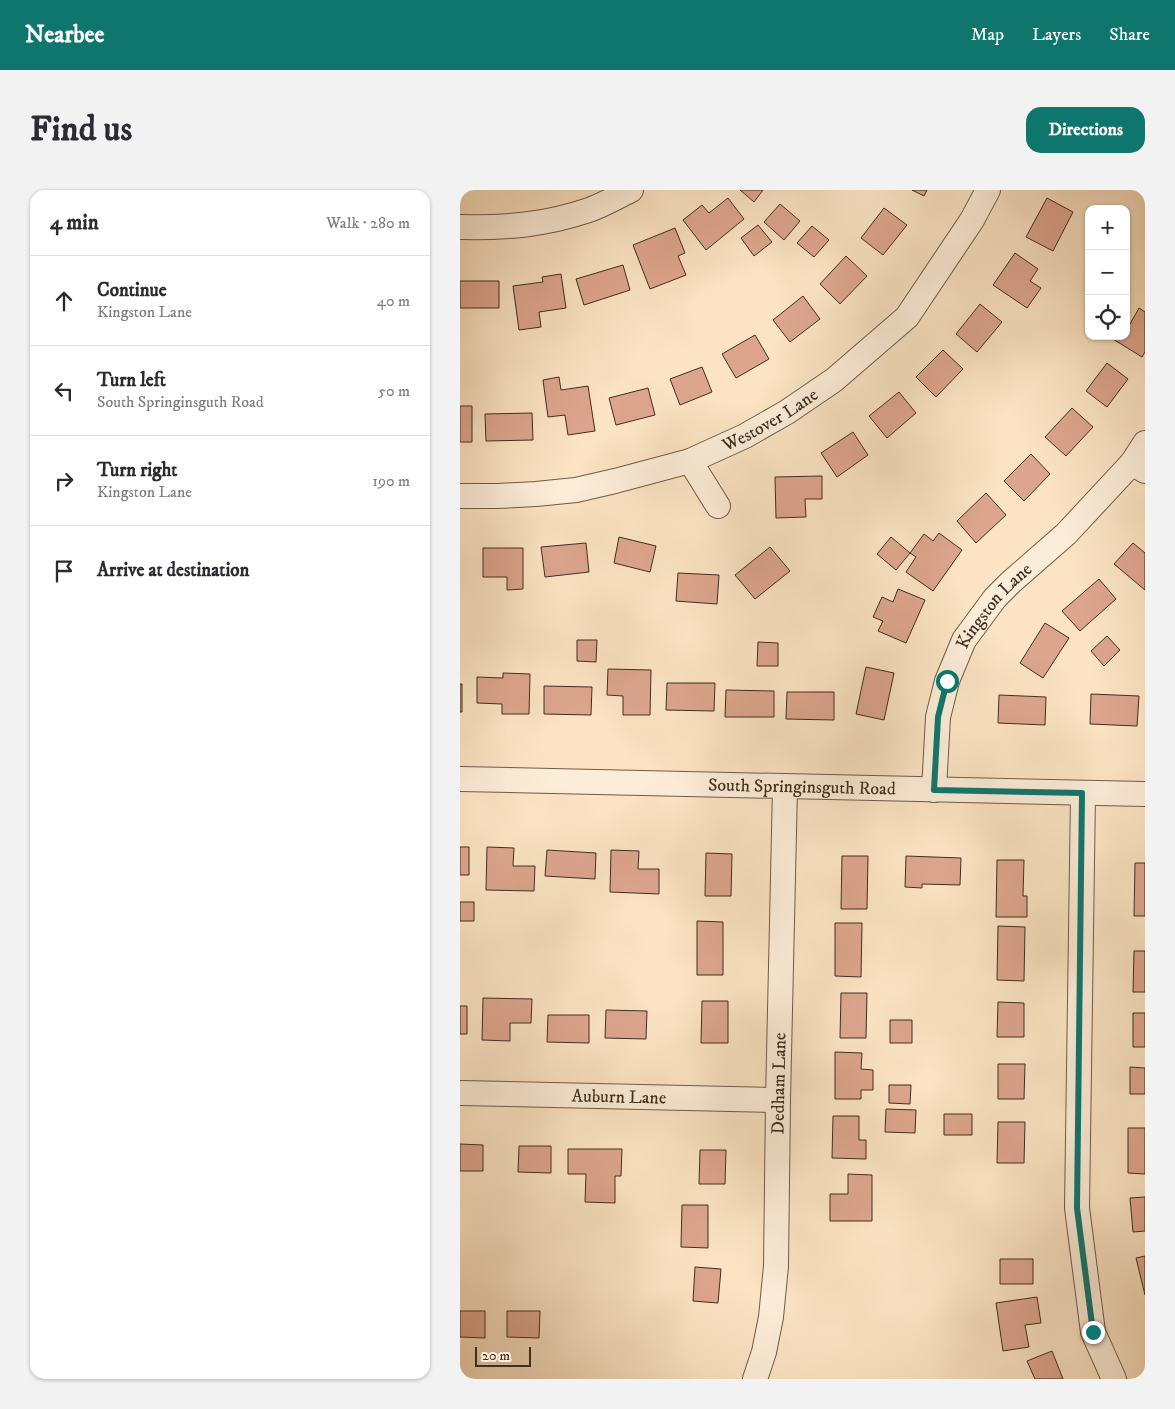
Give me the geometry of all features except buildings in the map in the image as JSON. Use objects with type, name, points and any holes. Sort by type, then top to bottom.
[{"type":"street","points":[[460,227],[509,227],[535,224],[591,209],[631,190]]},
{"type":"street","name":"Westover Lane","points":[[460,496],[498,496],[576,490],[615,482],[690,461],[745,436],[787,412],[834,380],[907,317],[972,220],[988,190]]},
{"type":"street","name":"Kingston Lane","points":[[934,790],[938,717],[947,681],[964,640],[995,598],[1066,534],[1141,459]]},
{"type":"street","points":[[690,461],[718,506]]},
{"type":"street","name":"South Springinsguth Road","points":[[460,779],[1145,794]]},
{"type":"street","name":"Dedham Lane","points":[[754,1379],[764,1352],[770,1326],[776,1266],[785,786]]},
{"type":"street","points":[[1082,793],[1077,1208],[1093,1332],[1114,1379]]},
{"type":"street","name":"Auburn Lane","points":[[460,1093],[778,1100]]},
{"type":"route","points":[[947,681],[938,717],[934,790],[1082,793],[1077,1208],[1093,1332]]}]
